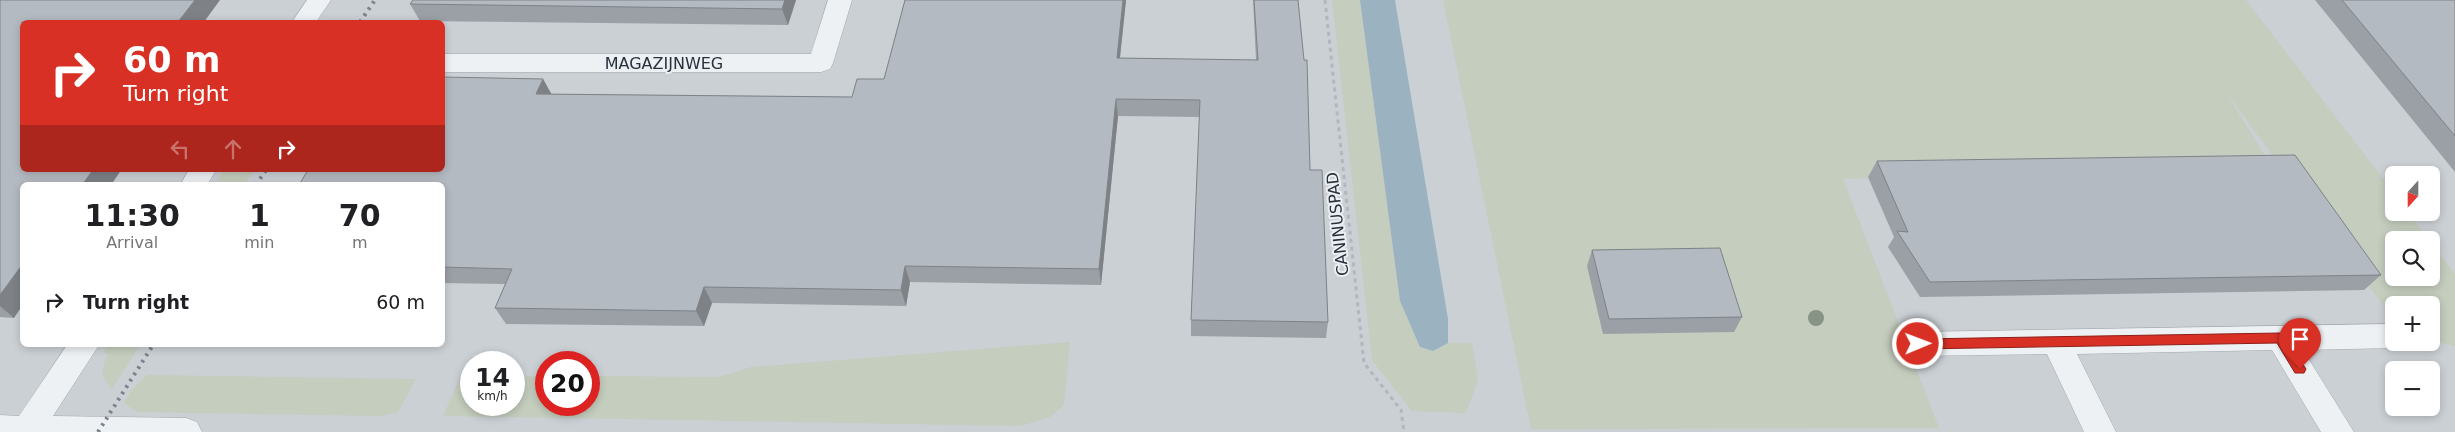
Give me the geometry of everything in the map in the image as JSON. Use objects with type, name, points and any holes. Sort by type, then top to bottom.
[{"type":"street","points":[[305,20],[319,0]]},
{"type":"street","name":"MAGAZIJNWEG","points":[[445,63],[821,63],[840,0]]},
{"type":"street","points":[[1918,344],[2385,336]]},
{"type":"street","points":[[2280,338],[2338,432]]},
{"type":"street","points":[[2056,342],[2100,432]]},
{"type":"street","points":[[17,430],[82,347]]},
{"type":"street","points":[[17,430],[186,432]]},
{"type":"path","name":"CANINUSPAD","points":[[1325,0],[1364,363],[1401,410],[1404,432]]},
{"type":"shaded area","points":[[0,0],[2455,0],[2455,432],[0,432]]},
{"type":"green space","points":[[1332,0],[1360,0],[1400,301],[1420,347],[1433,351],[1448,343],[1472,343],[1478,380],[1466,413],[1412,411],[1372,360]]},
{"type":"green space","points":[[1443,0],[2246,0],[2385,181],[2385,221],[2414,221],[2422,231],[2385,231],[2385,286],[2440,286],[2440,255],[2455,274],[2455,346],[2440,343],[2440,296],[2385,296],[2385,308],[2225,91],[2271,165],[1843,179],[1939,428],[1531,429]]},
{"type":"green space","points":[[223,172],[253,172],[246,182],[216,182]]},
{"type":"green space","points":[[1070,342],[1064,405],[1050,417],[1021,426],[443,416],[460,377],[460,416],[525,416],[525,376],[535,376],[535,416],[600,416],[600,376],[719,377],[751,367]]},
{"type":"green space","points":[[107,347],[139,347],[112,389],[105,380],[103,372],[108,354],[103,353]]},
{"type":"green space","points":[[147,375],[416,379],[398,412],[381,416],[138,412],[124,403],[131,391]]},
{"type":"water","points":[[1360,0],[1395,0],[1448,319],[1448,343],[1433,351],[1420,347],[1400,301]]},
{"type":"building","points":[[0,0],[195,0],[180,20],[20,20],[20,172],[92,172],[84,182],[20,182],[20,268],[0,295]]},
{"type":"building","points":[[413,0],[785,0],[782,9],[410,4]]},
{"type":"building","points":[[905,0],[1123,0],[1117,58],[1258,60],[1254,0],[1298,0],[1304,60],[1307,60],[1310,170],[1322,170],[1328,322],[1191,320],[1200,100],[1116,99],[1099,269],[905,266],[901,290],[704,287],[696,311],[495,308],[512,269],[445,267],[445,182],[301,182],[307,172],[445,172],[445,77],[543,79],[536,94],[852,97],[857,79],[884,79]]},
{"type":"building","points":[[2342,0],[2455,0],[2455,136]]},
{"type":"building","points":[[2295,155],[2381,275],[1930,282],[1897,231],[1908,232],[1877,161]]},
{"type":"building","points":[[1720,248],[1742,317],[1609,319],[1592,250]]},
{"type":"railway","points":[[361,20],[375,0]]},
{"type":"railway","points":[[258,182],[265,172]]},
{"type":"railway","points":[[98,432],[152,347]]},
{"type":"route","points":[[1918,344],[2280,338],[2300,369]]}]
